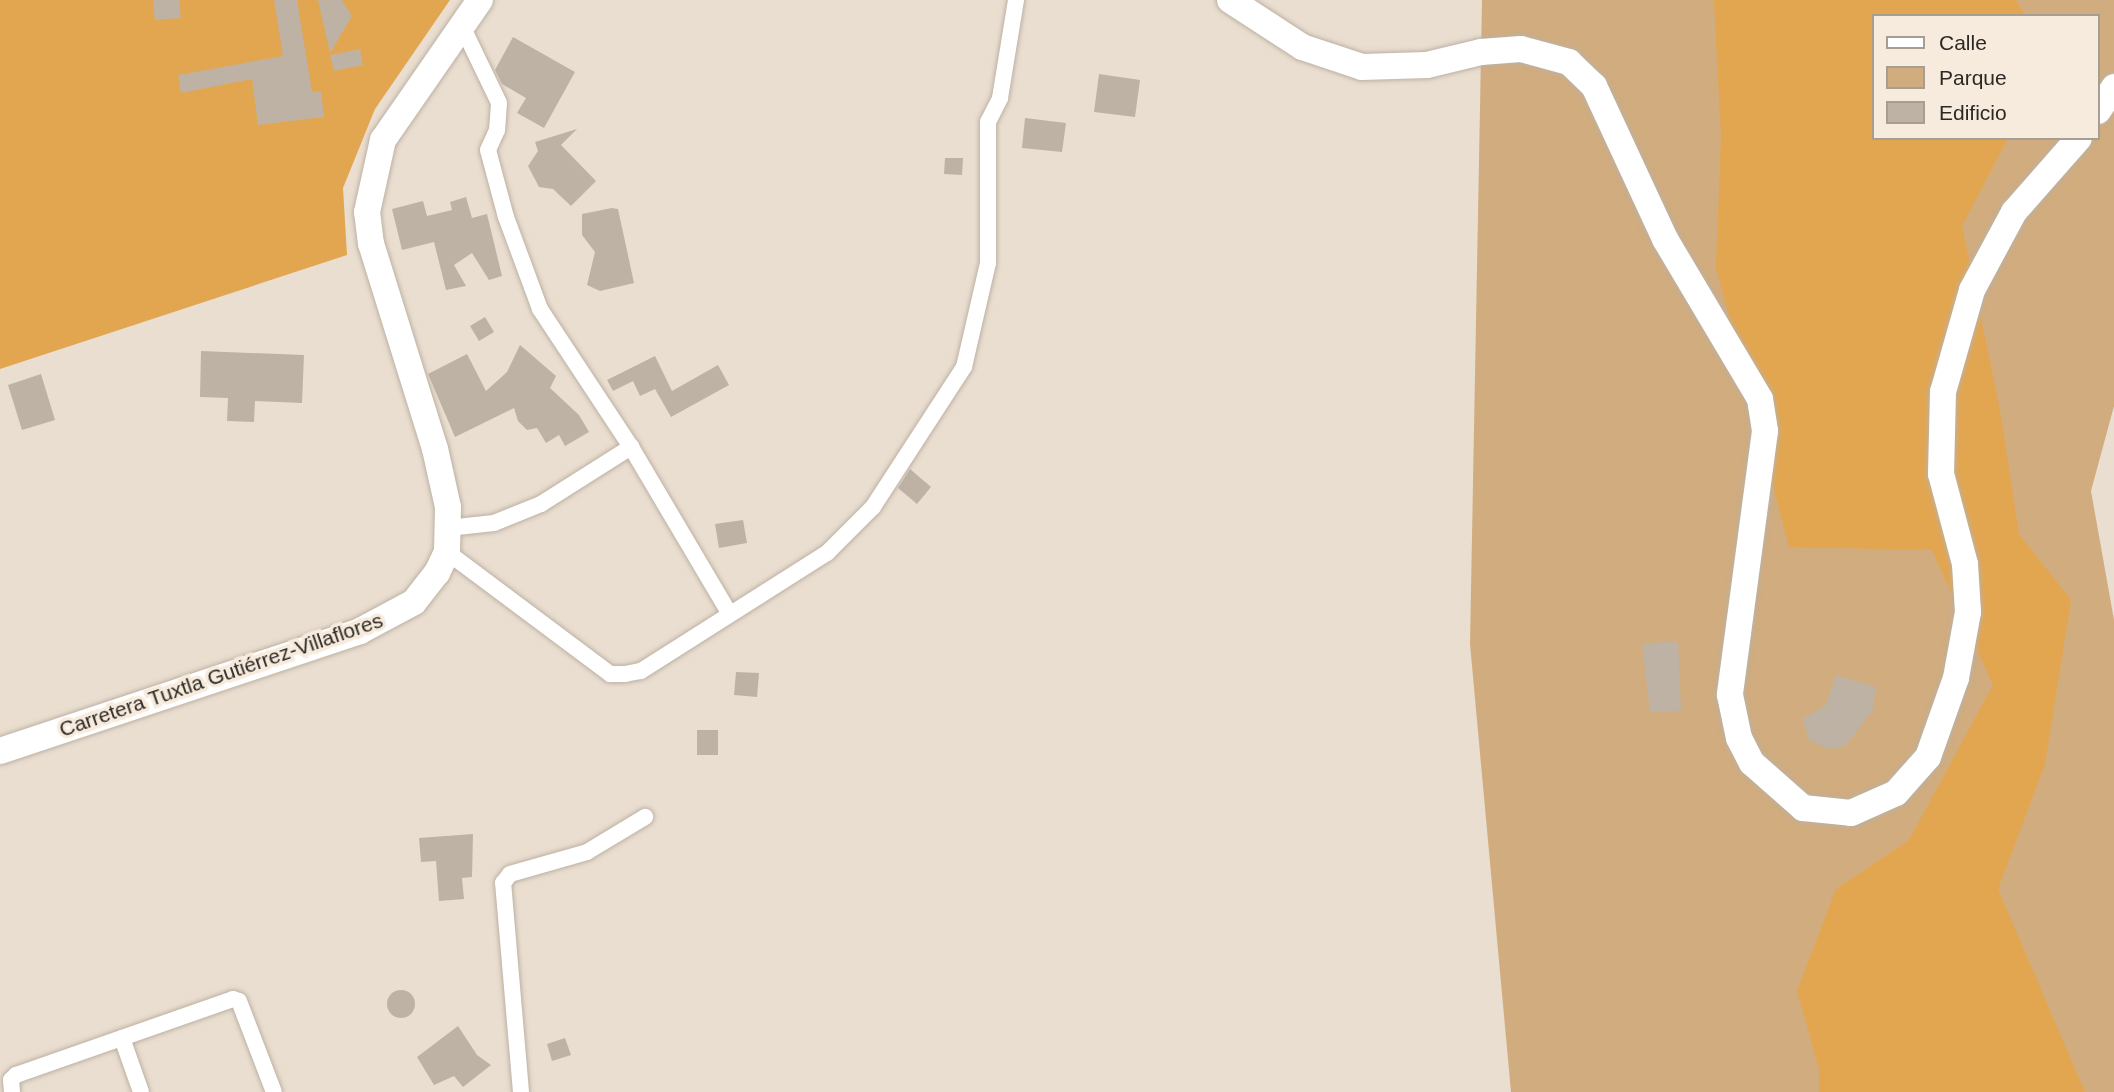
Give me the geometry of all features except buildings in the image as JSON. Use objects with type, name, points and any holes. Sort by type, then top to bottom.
[{"type":"main road","points":[[447,540],[435,449],[370,244],[367,212],[383,140],[480,0]]},
{"type":"main road","points":[[1230,0],[1302,47],[1362,67],[1427,65],[1481,52],[1521,49],[1569,62],[1594,86],[1665,239],[1760,399],[1765,432],[1730,695],[1739,738],[1752,763],[1803,808],[1851,813],[1896,793],[1928,757],[1956,678],[1968,612],[1965,564],[1941,474],[1942,392],[1972,290],[2014,212],[2077,140]]},
{"type":"main road","points":[[2100,108],[2114,87]]},
{"type":"main road","name":"Carretera Tuxtla Gutiérrez-Villaflores","points":[[0,751],[388,619],[415,602],[447,540]]},
{"type":"street","points":[[447,540],[610,674],[641,671],[827,553],[873,507],[964,367],[988,263],[988,122],[1000,98],[1016,0]]},
{"type":"street","points":[[462,26],[499,103],[497,130],[488,150],[506,217],[540,309],[632,447],[729,613]]},
{"type":"street","points":[[447,540],[541,504],[632,447]]},
{"type":"street","points":[[521,1092],[503,883],[510,874],[587,852],[645,817]]},
{"type":"street","points":[[12,1092],[11,1080],[16,1075],[233,999],[239,1002],[274,1092]]},
{"type":"street","points":[[122,1038],[141,1092]]},
{"type":"green space","points":[[1482,0],[2114,0],[2114,406],[2091,491],[2114,620],[2114,1092],[1511,1092],[1470,644]]},
{"type":"shaded area","points":[[0,0],[450,0],[375,109],[343,188],[347,255],[0,369]]},
{"type":"shaded area","points":[[1714,0],[2016,0],[2025,14],[1872,14],[1872,140],[2007,140],[1962,226],[2000,410],[2019,534],[2071,600],[2045,764],[1998,889],[2085,1092],[1819,1092],[1819,1069],[1797,991],[1836,889],[1909,840],[1993,685],[1932,550],[1789,547],[1716,267],[1721,136]]}]
